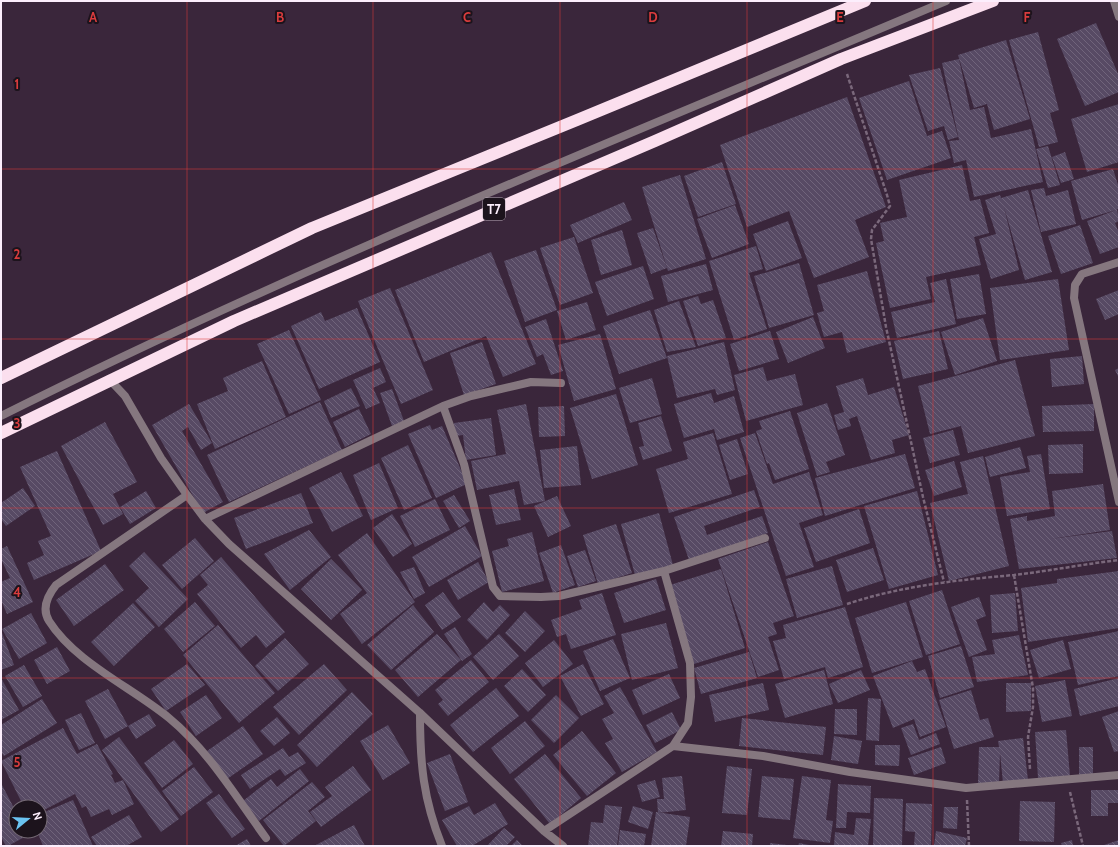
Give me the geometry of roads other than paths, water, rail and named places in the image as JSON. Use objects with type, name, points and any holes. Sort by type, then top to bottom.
[{"type":"highway","points":[[1,378],[312,228],[865,1]]},
{"type":"highway","name":"T7","points":[[1,433],[109,379],[242,317],[655,141],[841,59],[993,1]]},
{"type":"street","points":[[1,416],[158,339],[356,250],[946,1]]},
{"type":"street","points":[[1114,1],[1119,17]]},
{"type":"street","points":[[1119,262],[1082,274],[1075,284],[1074,298],[1119,502]]},
{"type":"street","points":[[109,379],[124,396],[153,446],[205,519],[258,570],[420,713],[544,831],[563,846]]},
{"type":"street","points":[[205,519],[443,406],[471,396],[531,382],[561,383]]},
{"type":"street","points":[[443,406],[464,464],[493,587],[500,596],[559,596],[664,571],[765,538]]},
{"type":"street","points":[[187,495],[56,585],[48,595],[46,607],[48,619],[73,650],[169,718],[190,737],[266,838]]},
{"type":"street","points":[[544,831],[673,746],[688,722],[691,697],[690,670],[678,615],[664,571]]},
{"type":"street","points":[[420,713],[420,751],[424,788],[442,846]]},
{"type":"street","points":[[673,746],[763,756],[850,772],[966,788],[1032,784],[1119,775]]}]
